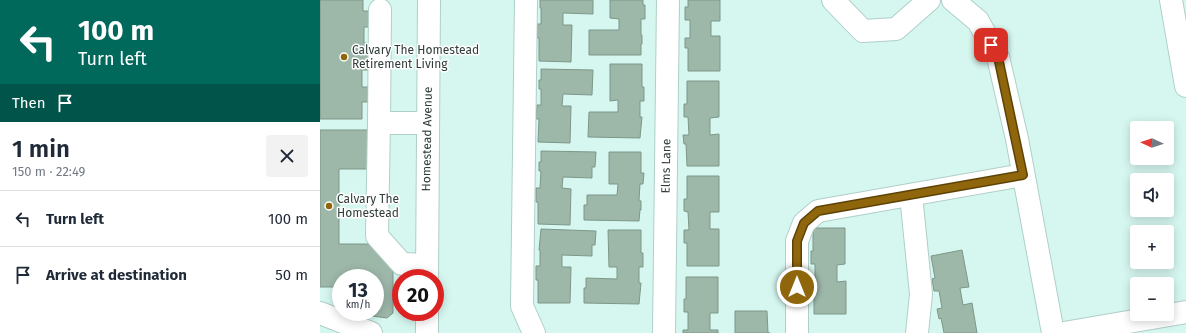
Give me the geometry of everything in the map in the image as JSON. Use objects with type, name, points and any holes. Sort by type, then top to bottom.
[{"type":"street","name":"Homestead Avenue","points":[[426,269],[429,0]]},
{"type":"street","points":[[526,0],[522,306],[534,333]]},
{"type":"street","name":"Elms Lane","points":[[664,333],[668,0]]},
{"type":"street","points":[[833,0],[863,31],[896,29],[929,0]]},
{"type":"street","points":[[953,0],[978,21],[998,57],[1023,175],[1053,333]]},
{"type":"street","points":[[1171,0],[1186,86]]},
{"type":"street","points":[[380,10],[377,236],[402,264],[419,269]]},
{"type":"street","points":[[379,123],[428,123]]},
{"type":"street","points":[[798,333],[797,241],[804,223],[818,211],[1023,175]]},
{"type":"street","points":[[911,195],[921,294],[917,333]]},
{"type":"street","points":[[1064,333],[1186,312]]},
{"type":"street","points":[[320,313],[371,333]]},
{"type":"street","points":[[427,321],[427,333]]},
{"type":"building","name":"Calvary The Homestead Retirement Living","points":[[320,0],[363,0],[363,11],[369,11],[369,27],[364,27],[364,43],[369,43],[369,70],[362,70],[362,87],[368,87],[368,102],[362,102],[362,119],[320,119]]},
{"type":"building","points":[[540,0],[593,0],[593,14],[563,13],[563,25],[572,25],[571,62],[539,61],[539,38],[537,38],[537,24],[541,24]]},
{"type":"building","points":[[610,0],[643,0],[643,5],[645,5],[645,19],[641,19],[641,55],[589,55],[589,30],[619,30],[619,19],[610,18]]},
{"type":"building","points":[[688,0],[720,0],[720,21],[711,21],[711,36],[720,36],[720,71],[688,71],[688,48],[685,48],[685,38],[690,38],[690,20],[685,20],[685,7],[688,7]]},
{"type":"building","points":[[610,64],[642,64],[642,87],[644,87],[644,101],[640,101],[640,117],[642,117],[640,138],[588,137],[589,112],[618,112],[618,100],[610,101]]},
{"type":"building","points":[[541,69],[593,70],[592,95],[563,94],[562,106],[571,106],[570,143],[538,142],[539,119],[536,119],[537,105],[541,105],[541,89],[539,89],[539,80],[541,80]]},
{"type":"building","points":[[687,81],[719,81],[719,117],[710,118],[710,135],[719,134],[719,166],[687,166],[686,144],[684,144],[683,135],[689,135],[688,117],[684,117],[684,104],[687,104]]},
{"type":"building","name":"Calvary The Homestead","points":[[320,130],[369,130],[369,169],[339,169],[339,244],[375,244],[393,263],[392,314],[387,318],[384,318],[384,269],[332,269],[332,287],[320,287]]},
{"type":"building","points":[[541,151],[596,152],[595,167],[592,167],[592,178],[563,177],[562,188],[571,189],[570,225],[538,224],[538,202],[536,202],[536,188],[540,188],[541,171],[539,171],[539,162],[541,162]]},
{"type":"building","points":[[609,152],[641,152],[641,173],[644,173],[643,184],[640,184],[639,200],[641,201],[641,210],[639,221],[584,220],[584,205],[587,205],[587,195],[617,195],[618,184],[609,184]]},
{"type":"building","points":[[687,176],[719,176],[719,212],[710,212],[710,229],[719,229],[719,266],[687,266],[687,243],[684,243],[684,230],[689,230],[688,212],[684,211],[684,199],[687,199]]},
{"type":"building","points":[[813,228],[845,228],[845,264],[837,265],[837,282],[846,281],[846,314],[814,314],[814,291],[811,292],[811,282],[815,282],[815,264],[811,264],[811,251],[813,251]]},
{"type":"building","points":[[541,229],[596,231],[595,245],[592,245],[592,256],[562,255],[562,267],[571,267],[570,303],[538,303],[538,280],[536,280],[536,266],[540,266],[539,250]]},
{"type":"building","points":[[608,230],[641,230],[641,253],[643,253],[643,267],[639,267],[639,283],[641,283],[639,304],[584,303],[586,278],[617,279],[617,267],[609,267]]},
{"type":"building","points":[[962,250],[969,287],[960,288],[963,305],[972,303],[977,333],[944,333],[941,318],[939,319],[937,309],[942,308],[939,291],[934,291],[932,279],[935,278],[931,256]]},
{"type":"building","points":[[686,277],[718,277],[718,313],[710,313],[710,330],[718,330],[718,333],[683,333],[683,330],[688,330],[688,312],[684,312],[684,299],[686,299]]},
{"type":"building","points":[[735,311],[767,311],[768,333],[735,333]]},
{"type":"place","name":"Calvary The Homestead Retirement Living","points":[[344,57]]},
{"type":"place","name":"Calvary The Homestead","points":[[329,206]]},
{"type":"route","points":[[797,287],[797,241],[804,223],[818,211],[1023,175],[1017,139],[998,57],[991,45]]}]
